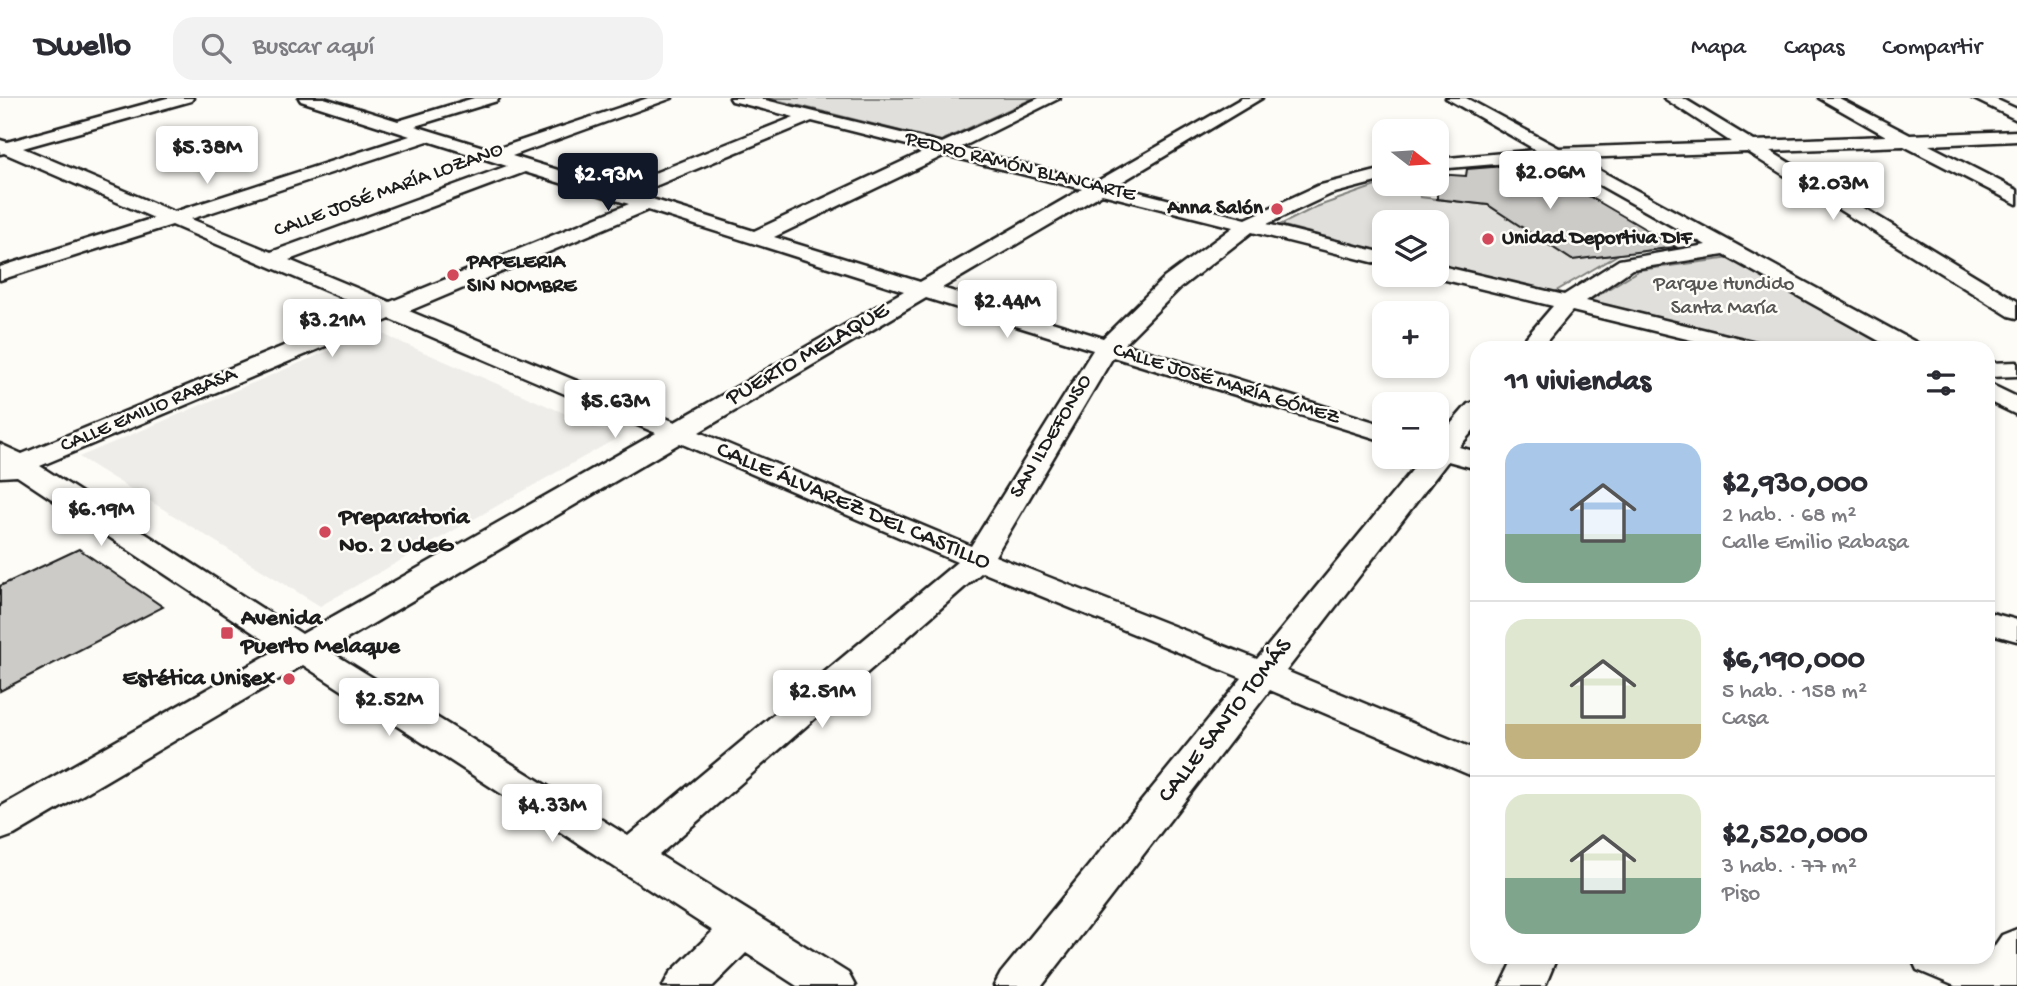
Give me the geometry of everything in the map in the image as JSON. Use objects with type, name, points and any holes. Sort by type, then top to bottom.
[{"type":"street","points":[[2,147],[185,98]]},
{"type":"street","points":[[398,127],[491,98]]},
{"type":"street","points":[[494,156],[664,98]]},
{"type":"street","name":"PEDRO RAMÓN BLANCARTE","points":[[738,98],[1372,256]]},
{"type":"street","points":[[755,238],[1052,98]]},
{"type":"street","name":"PUERTO MELAQUE","points":[[0,825],[1254,98]]},
{"type":"street","points":[[1454,98],[1896,341]]},
{"type":"street","points":[[1672,98],[2017,311]]},
{"type":"street","points":[[1827,98],[2017,198]]},
{"type":"street","points":[[1980,98],[2017,115]]},
{"type":"street","name":"CALLE JOSÉ MARÍA GÓMEZ","points":[[319,99],[398,127],[1106,349],[1372,429]]},
{"type":"street","points":[[617,195],[810,116]]},
{"type":"street","points":[[0,274],[427,136]]},
{"type":"street","points":[[1449,163],[1554,153],[2017,136]]},
{"type":"street","name":"CALLE ÁLVAREZ DEL CASTILLO","points":[[2,147],[978,560],[1262,674],[1470,762]]},
{"type":"street","name":"CALLE JOSÉ MARÍA LOZANO","points":[[270,260],[524,166]]},
{"type":"street","name":"SAN ILDEFONSO","points":[[629,858],[978,560],[1106,349],[1172,283],[1247,226],[1313,195],[1372,178]]},
{"type":"street","name":"CALLE EMILIO RABASA","points":[[7,463],[390,311],[646,204]]},
{"type":"street","points":[[1535,341],[1567,303],[1626,264],[1726,248]]},
{"type":"street","points":[[1449,274],[1723,341]]},
{"type":"street","points":[[1995,370],[2017,369]]},
{"type":"street","points":[[1995,395],[2017,407]]},
{"type":"street","name":"CALLE SANTO TOMÁS","points":[[1449,441],[1470,417]]},
{"type":"street","points":[[1449,455],[1470,460]]},
{"type":"street","points":[[7,463],[833,986]]},
{"type":"street","name":"CALLE SANTO TOMÁS","points":[[1016,986],[1425,469]]},
{"type":"street","points":[[1995,624],[2017,631]]},
{"type":"street","points":[[685,986],[742,930]]},
{"type":"street","points":[[1948,964],[1995,985],[2017,947]]},
{"type":"street","points":[[1523,986],[1533,964]]},
{"type":"shaded area","name":"Preparatoria No. 2 UdeG","points":[[375,331],[619,437],[320,606],[79,457]]},
{"type":"green space","points":[[768,98],[1034,98],[941,141]]},
{"type":"green space","name":"Unidad Deportiva DIF","points":[[1372,187],[1372,196],[1420,196],[1488,205],[1572,260],[1619,254],[1551,294],[1449,268],[1449,210],[1372,210],[1372,249],[1280,225],[1316,207]]},
{"type":"green space","name":"Parque Hundido Santa María","points":[[1731,258],[1879,341],[1746,341],[1587,302],[1639,270]]},
{"type":"building","points":[[1530,164],[1676,247],[1572,260],[1488,205],[1437,199],[1437,196],[1449,196],[1449,175],[1466,176],[1467,169]]},
{"type":"building","points":[[79,549],[163,607],[0,691],[0,586]]},
{"type":"place","name":"Anna Salón","points":[[1277,209]]},
{"type":"place","name":"Unidad Deportiva DIF","points":[[1488,239]]},
{"type":"place","name":"PAPELERIA SIN NOMBRE","points":[[453,275]]},
{"type":"place","name":"Preparatoria No. 2 UdeG","points":[[325,532]]},
{"type":"place","name":"Avenida Puerto Melaque","points":[[227,633]]},
{"type":"place","name":"Estética Unisex","points":[[289,679]]}]
